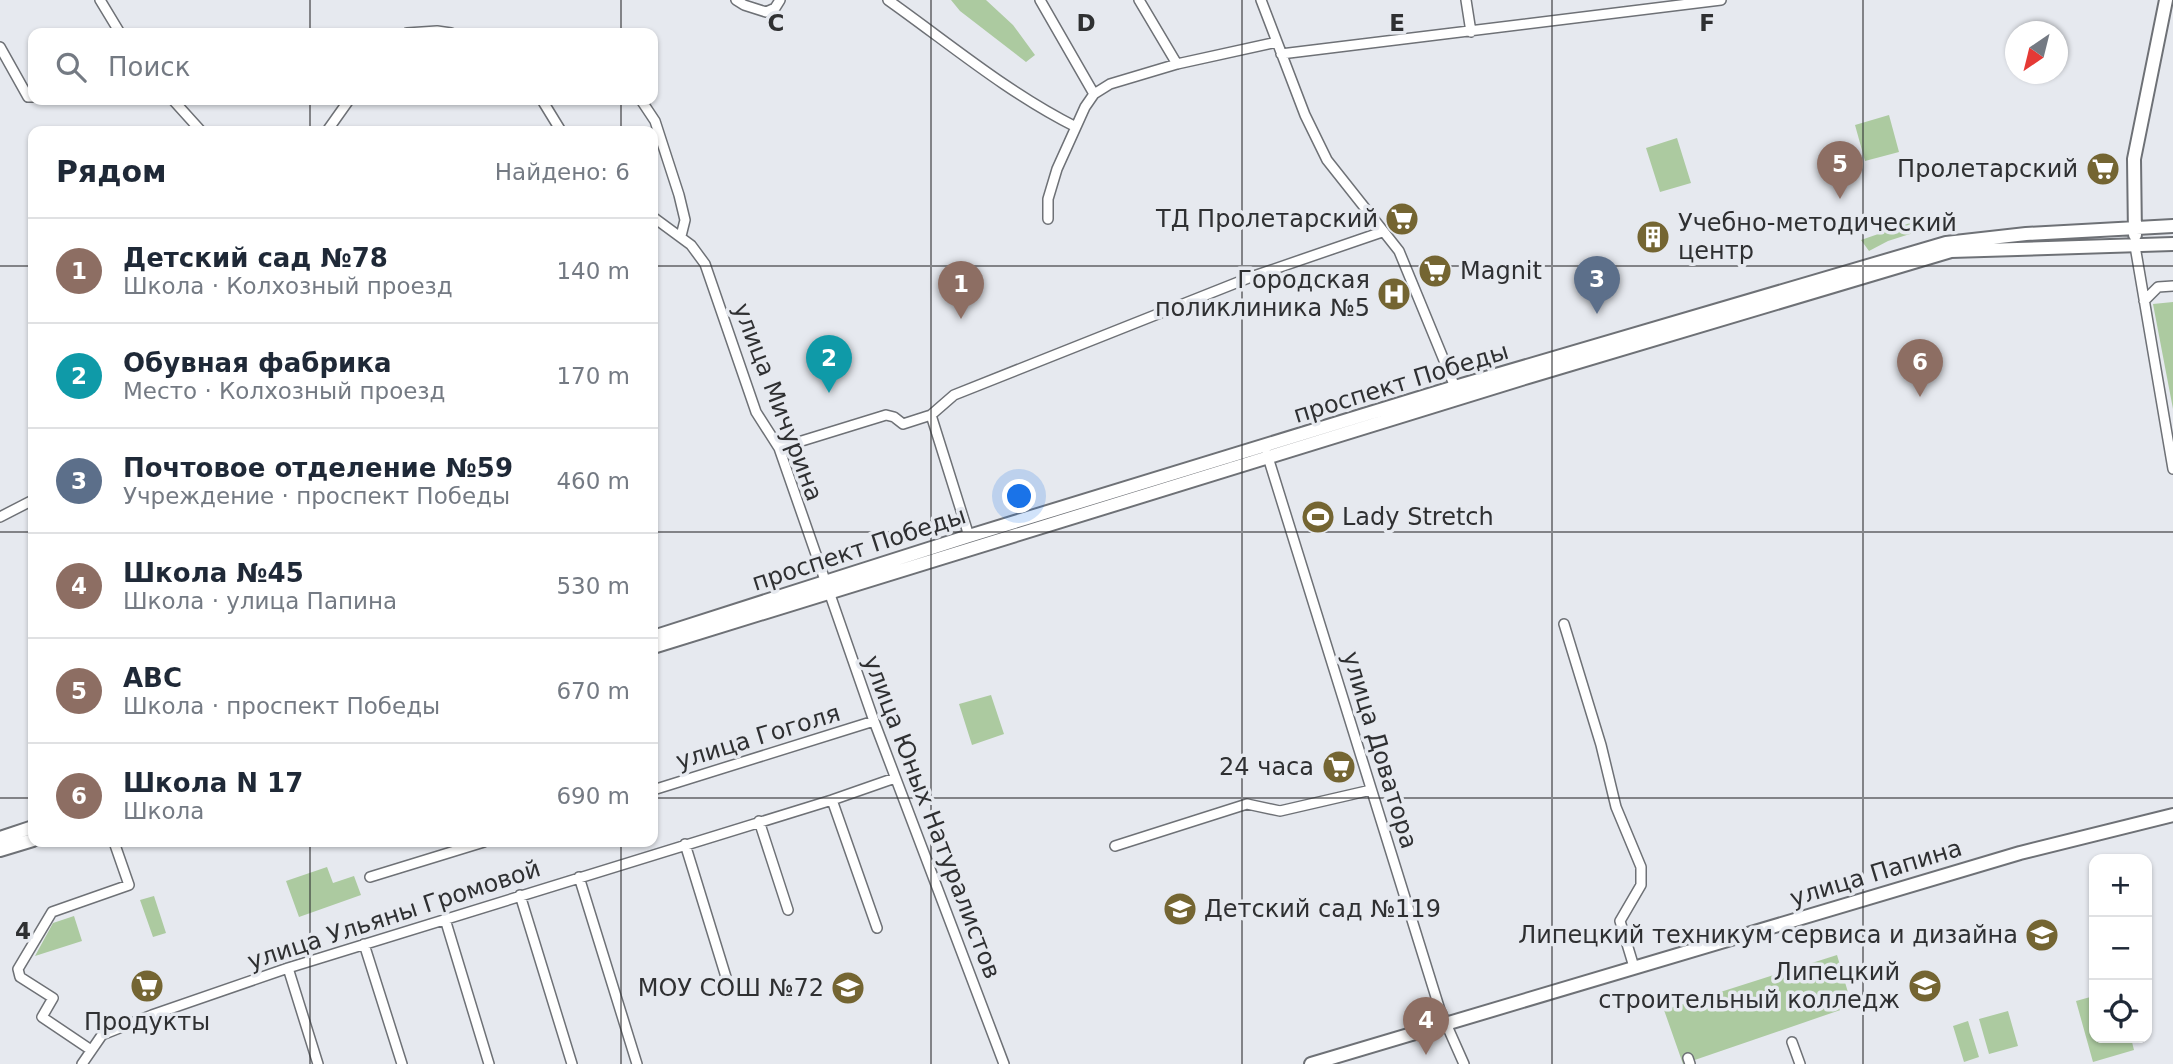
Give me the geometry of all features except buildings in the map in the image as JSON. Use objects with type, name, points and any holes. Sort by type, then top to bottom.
[{"type":"main road","points":[[2136,246],[2134,159],[2166,0]]},
{"type":"main road","name":"проспект Победы","points":[[658,636],[826,588],[1266,452],[1455,387],[1950,242],[2026,234],[2173,226]]},
{"type":"main road","name":"проспект Победы","points":[[658,645],[968,536],[1541,373],[1951,251],[2173,244]]},
{"type":"main road","name":"улица Папина","points":[[1311,1064],[2020,853],[2173,815]]},
{"type":"main road","points":[[0,838],[28,829]]},
{"type":"main road","points":[[0,850],[28,842]]},
{"type":"street","points":[[100,0],[117,28]]},
{"type":"street","points":[[736,0],[766,12],[775,8],[780,0]]},
{"type":"street","points":[[888,0],[998,81],[1076,127]]},
{"type":"street","points":[[1040,0],[1094,94]]},
{"type":"street","points":[[1139,0],[1177,64]]},
{"type":"street","points":[[1261,0],[1305,114],[1327,160],[1399,251],[1455,387]]},
{"type":"street","points":[[1466,0],[1471,32]]},
{"type":"street","points":[[1282,54],[1721,0]]},
{"type":"street","points":[[1048,219],[1048,199],[1054,179],[1076,127],[1094,94],[1110,84],[1177,64],[1277,42]]},
{"type":"street","points":[[0,47],[28,97]]},
{"type":"street","points":[[178,105],[196,126]]},
{"type":"street","points":[[331,126],[345,105]]},
{"type":"street","points":[[545,105],[558,126]]},
{"type":"street","points":[[644,105],[657,126]]},
{"type":"street","points":[[658,130],[685,220],[681,236]]},
{"type":"street","name":"улица Мичурина","points":[[658,220],[691,245],[705,264],[756,412],[779,448],[826,588]]},
{"type":"street","points":[[779,448],[886,415],[894,416],[904,424],[931,415],[954,395],[1238,282],[1382,232]]},
{"type":"street","points":[[2136,246],[2173,469]]},
{"type":"street","points":[[2144,301],[2158,287],[2173,286]]},
{"type":"street","points":[[931,415],[968,536]]},
{"type":"street","name":"улица Доватора","points":[[1266,452],[1445,1023],[1464,1064]]},
{"type":"street","points":[[0,517],[28,503]]},
{"type":"street","name":"улица Юных Натуралистов","points":[[826,588],[1004,1064]]},
{"type":"street","points":[[1564,624],[1601,745],[1616,807],[1641,867],[1641,885],[1620,921],[1634,967]]},
{"type":"street","name":"улица Гоголя","points":[[658,788],[874,721]]},
{"type":"street","name":"улица Ульяны Громовой","points":[[82,1064],[102,1035],[152,1014],[288,968],[832,800],[895,778]]},
{"type":"street","points":[[1115,846],[1247,804],[1280,811],[1371,790]]},
{"type":"street","points":[[832,800],[877,928]]},
{"type":"street","points":[[759,821],[788,910]]},
{"type":"street","points":[[685,844],[726,977]]},
{"type":"street","points":[[92,1050],[42,1017],[53,998],[20,977],[18,969],[52,912],[129,885],[116,847]]},
{"type":"street","points":[[370,877],[468,847]]},
{"type":"street","points":[[579,877],[636,1064]]},
{"type":"street","points":[[520,895],[572,1064]]},
{"type":"street","points":[[445,919],[489,1064]]},
{"type":"street","points":[[364,944],[402,1064]]},
{"type":"street","points":[[288,968],[318,1064]]},
{"type":"street","points":[[1792,1042],[1800,1064]]},
{"type":"green space","points":[[951,0],[986,0],[1013,25],[1035,55],[1026,62],[960,11]]},
{"type":"green space","points":[[1889,115],[1899,152],[1865,161],[1855,125]]},
{"type":"green space","points":[[1677,138],[1691,183],[1660,192],[1646,148]]},
{"type":"green space","points":[[1910,223],[1913,233],[1869,251],[1861,240]]},
{"type":"green space","points":[[2173,302],[2173,409],[2153,304]]},
{"type":"green space","points":[[991,695],[1004,734],[972,745],[959,704]]},
{"type":"green space","points":[[327,867],[333,883],[354,876],[361,895],[299,917],[286,881]]},
{"type":"green space","points":[[154,896],[166,933],[153,937],[140,900]]},
{"type":"green space","points":[[74,916],[82,941],[35,956],[53,923]]},
{"type":"green space","points":[[1837,955],[1852,1006],[1683,1064],[1664,1010]]},
{"type":"green space","points":[[2089,997],[2089,1043],[2132,1043],[2134,1050],[2093,1062],[2076,1001]]},
{"type":"green space","points":[[2008,1011],[2018,1046],[1989,1054],[1979,1019]]},
{"type":"green space","points":[[1968,1021],[1979,1057],[1964,1062],[1953,1026]]},
{"type":"place","name":"Пролетарский","points":[[2103,169]]},
{"type":"place","name":"АВС","points":[[1840,199]]},
{"type":"place","name":"ТД Пролетарский","points":[[1402,219]]},
{"type":"place","name":"Учебно-методический центр","points":[[1653,237]]},
{"type":"place","name":"Magnit","points":[[1435,271]]},
{"type":"place","name":"Городская поликлиника №5","points":[[1394,294]]},
{"type":"place","name":"Почтовое отделение №59","points":[[1597,314]]},
{"type":"place","name":"Детский сад №78","points":[[961,319]]},
{"type":"place","name":"Обувная фабрика","points":[[829,393]]},
{"type":"place","name":"Школа N 17","points":[[1920,397]]},
{"type":"place","name":"Lady Stretch","points":[[1318,517]]},
{"type":"place","name":"24 часа","points":[[1339,767]]},
{"type":"place","name":"Детский сад №119","points":[[1180,909]]},
{"type":"place","name":"Липецкий техникум сервиса и дизайна","points":[[2042,935]]},
{"type":"place","name":"Продукты","points":[[147,986]]},
{"type":"place","name":"Липецкий строительный колледж","points":[[1925,986]]},
{"type":"place","name":"МОУ СОШ №72","points":[[848,988]]},
{"type":"place","name":"Школа №45","points":[[1426,1055]]}]
